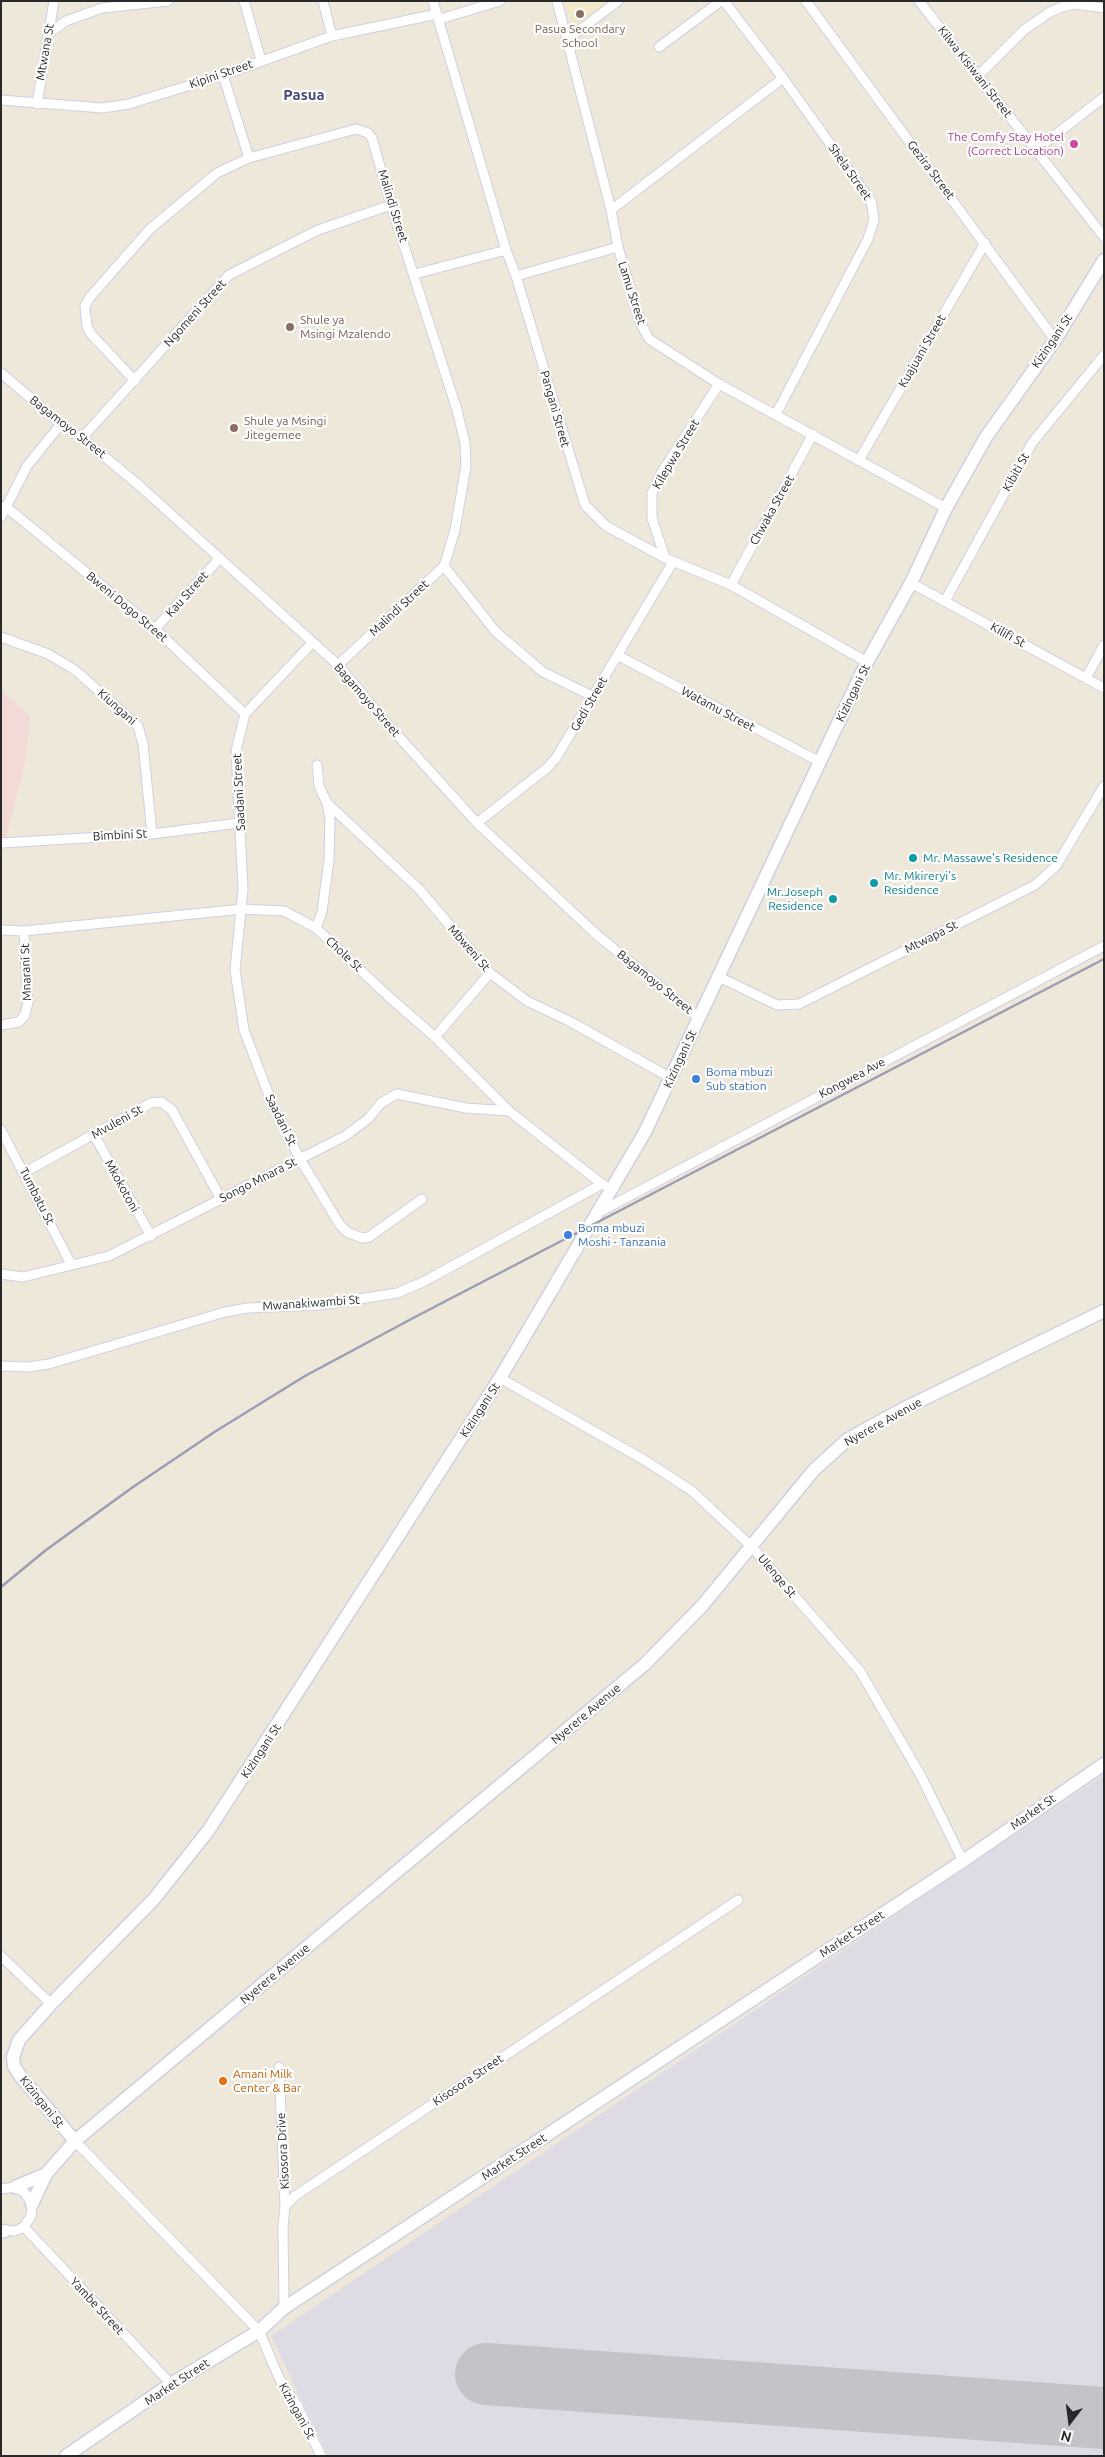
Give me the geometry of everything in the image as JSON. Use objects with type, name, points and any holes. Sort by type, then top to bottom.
[{"type":"street","name":"Mtwana St","points":[[37,104],[54,1]]},
{"type":"street","points":[[48,34],[66,21],[102,8],[168,1]]},
{"type":"street","points":[[244,1],[261,60]]},
{"type":"street","points":[[323,1],[332,36]]},
{"type":"street","name":"Pangani Street","points":[[433,1],[506,250],[516,276],[585,505],[606,526],[669,560],[731,585],[867,662]]},
{"type":"street","name":"Kipini Street","points":[[1,100],[102,108],[129,104],[222,75],[332,36],[438,16],[500,1]]},
{"type":"street","name":"Lamu Street","points":[[557,1],[611,210],[618,247],[640,322],[649,339],[719,384],[946,508]]},
{"type":"street","points":[[568,39],[618,1]]},
{"type":"street","points":[[659,47],[722,1]]},
{"type":"street","name":"Shela Street","points":[[722,1],[783,78],[871,201],[874,220],[868,239],[776,414]]},
{"type":"street","name":"Gezira Street","points":[[806,1],[1055,340]]},
{"type":"street","name":"Kilwa Kisiwani Street","points":[[919,1],[1104,237]]},
{"type":"street","points":[[978,76],[1024,30],[1050,12],[1062,6],[1075,4],[1104,8]]},
{"type":"street","points":[[222,75],[249,158]]},
{"type":"street","points":[[611,210],[783,78]]},
{"type":"street","points":[[1036,150],[1104,96]]},
{"type":"street","name":"Malindi Street","points":[[135,381],[92,335],[86,321],[85,306],[90,297],[150,229],[217,173],[249,158],[356,129],[363,130],[372,138],[391,205],[415,274],[457,410],[465,443],[464,478],[455,530],[444,566],[338,665]]},
{"type":"street","name":"Ngomeni Street","points":[[82,438],[228,275],[318,230],[391,205]]},
{"type":"street","name":"Kuajuani Street","points":[[859,460],[985,243]]},
{"type":"street","points":[[516,276],[618,247]]},
{"type":"street","points":[[415,274],[506,250]]},
{"type":"street","name":"Kizingani St","points":[[321,2456],[297,2405],[280,2380],[260,2330],[75,2142],[14,2066],[13,2057],[18,2040],[154,1899],[208,1830],[314,1671],[500,1378],[601,1210],[607,1186],[645,1132],[717,976],[867,662],[911,583],[946,508],[986,437],[1055,340],[1104,260]]},
{"type":"street","name":"Kibiti St","points":[[944,601],[1032,443],[1104,355]]},
{"type":"street","name":"Bagamoyo Street","points":[[1,373],[61,424],[82,438],[141,487],[338,665],[390,727],[477,823],[597,935],[699,1018]]},
{"type":"street","name":"Kilepwa Street","points":[[669,560],[652,518],[652,492],[660,475],[719,384]]},
{"type":"street","points":[[1,517],[27,466],[61,424]]},
{"type":"street","name":"Chwaka Street","points":[[731,585],[813,434]]},
{"type":"street","name":"Bweni Dogo Street","points":[[5,506],[155,629],[245,714]]},
{"type":"street","name":"Kau Street","points":[[155,629],[220,558]]},
{"type":"street","name":"Gedi Street","points":[[477,823],[547,768],[556,758],[594,696],[669,560]]},
{"type":"street","points":[[444,566],[496,632],[543,672],[594,696]]},
{"type":"street","name":"Kilifi St","points":[[911,583],[1104,688]]},
{"type":"street","name":"Kiungani","points":[[1,637],[48,654],[75,670],[138,726],[143,744],[152,834]]},
{"type":"street","name":"Saadani Street","points":[[242,909],[236,751],[245,714],[312,643]]},
{"type":"street","points":[[1086,678],[1104,645]]},
{"type":"street","name":"Watamu Street","points":[[617,655],[820,762]]},
{"type":"street","name":"Mbweni St","points":[[317,765],[319,786],[328,803],[419,889],[490,972],[526,1001],[570,1022],[671,1078]]},
{"type":"street","name":"Mtwapa St","points":[[717,976],[777,1005],[799,1004],[1035,885],[1056,866],[1104,786]]},
{"type":"street","points":[[316,928],[322,912],[329,860],[330,819],[328,803]]},
{"type":"street","name":"Bimbini St","points":[[1,843],[152,834],[239,823]]},
{"type":"street","name":"Chole St","points":[[1,930],[24,932],[242,909],[284,911],[316,928],[388,996],[435,1037],[510,1111],[607,1186]]},
{"type":"street","name":"Saadani St","points":[[242,909],[236,970],[244,1030],[272,1106],[340,1225],[355,1236],[369,1237],[422,1199]]},
{"type":"street","name":"Mnarani St","points":[[1,1025],[19,1022],[25,1016],[28,1002],[24,932]]},
{"type":"street","name":"Kongwea Ave","points":[[601,1210],[1104,946]]},
{"type":"street","points":[[435,1037],[490,972]]},
{"type":"street","name":"Songo Mnara St","points":[[1,1274],[23,1277],[109,1256],[345,1136],[368,1119],[389,1097],[397,1094],[466,1108],[510,1111]]},
{"type":"street","name":"Mvuleni St","points":[[25,1172],[150,1103],[161,1102],[172,1110],[221,1199]]},
{"type":"street","name":"Tumbatu St","points":[[1,1130],[25,1172],[71,1264]]},
{"type":"street","name":"Mkokotoni","points":[[94,1135],[151,1236]]},
{"type":"street","name":"Mwanakiwambi St","points":[[1,1366],[28,1367],[49,1364],[225,1312],[248,1308],[322,1305],[397,1293],[423,1282],[607,1186]]},
{"type":"street","name":"Nyerere Avenue","points":[[46,2174],[75,2142],[645,1664],[702,1606],[814,1470],[848,1439],[901,1410],[1104,1311]]},
{"type":"street","name":"Ulenge St","points":[[500,1378],[646,1462],[692,1491],[752,1547],[860,1671],[921,1776],[963,1861]]},
{"type":"street","name":"Market St","points":[[963,1861],[1104,1764]]},
{"type":"street","name":"Market Street","points":[[66,2456],[171,2384],[260,2330],[284,2308],[963,1861]]},
{"type":"street","name":"Kisosora Street","points":[[285,2206],[295,2196],[738,1900]]},
{"type":"street","points":[[1,1956],[51,2004]]},
{"type":"street","name":"Kisosora Drive","points":[[279,2067],[285,2206]]},
{"type":"street","points":[[1,2189],[15,2187],[46,2174]]},
{"type":"street","points":[[3,2231],[15,2231],[24,2227],[31,2216],[32,2204],[46,2174]]},
{"type":"street","points":[[15,2187],[26,2193],[32,2204]]},
{"type":"street","points":[[284,2308],[283,2227],[285,2206]]},
{"type":"street","name":"Yambe Street","points":[[24,2227],[171,2384]]},
{"type":"shaded area","name":"Pasua Secondary School","points":[[565,1],[608,1],[573,27]]},
{"type":"shaded area","points":[[2,690],[30,717],[25,763],[6,839],[1,838]]},
{"type":"shaded area","points":[[1104,1775],[1104,2456],[328,2456],[271,2336]]},
{"type":"runway","points":[[486,2374],[1104,2418]]},
{"type":"railway","points":[[1,1587],[46,1550],[133,1487],[216,1431],[305,1376],[1104,959]]},
{"type":"place","name":"Pasua Secondary School","points":[[580,14]]},
{"type":"place","name":"The Comfy Stay Hotel (Correct Location)","points":[[1074,144]]},
{"type":"place","name":"Shule ya Msingi Mzalendo","points":[[290,327]]},
{"type":"place","name":"Shule ya Msingi Jitegemee","points":[[234,428]]},
{"type":"place","name":"Mr. Massawe's Residence","points":[[913,858]]},
{"type":"place","name":"Mr. Mkireryi's Residence","points":[[874,883]]},
{"type":"place","name":"Mr.Joseph Residence","points":[[833,899]]},
{"type":"place","name":"Boma mbuzi Sub station","points":[[696,1079]]},
{"type":"place","name":"Boma mbuzi Moshi - Tanzania","points":[[568,1235]]},
{"type":"place","name":"Amani Milk Center & Bar","points":[[223,2081]]},
{"type":"district","name":"Pasua","points":[[304,95]]}]
